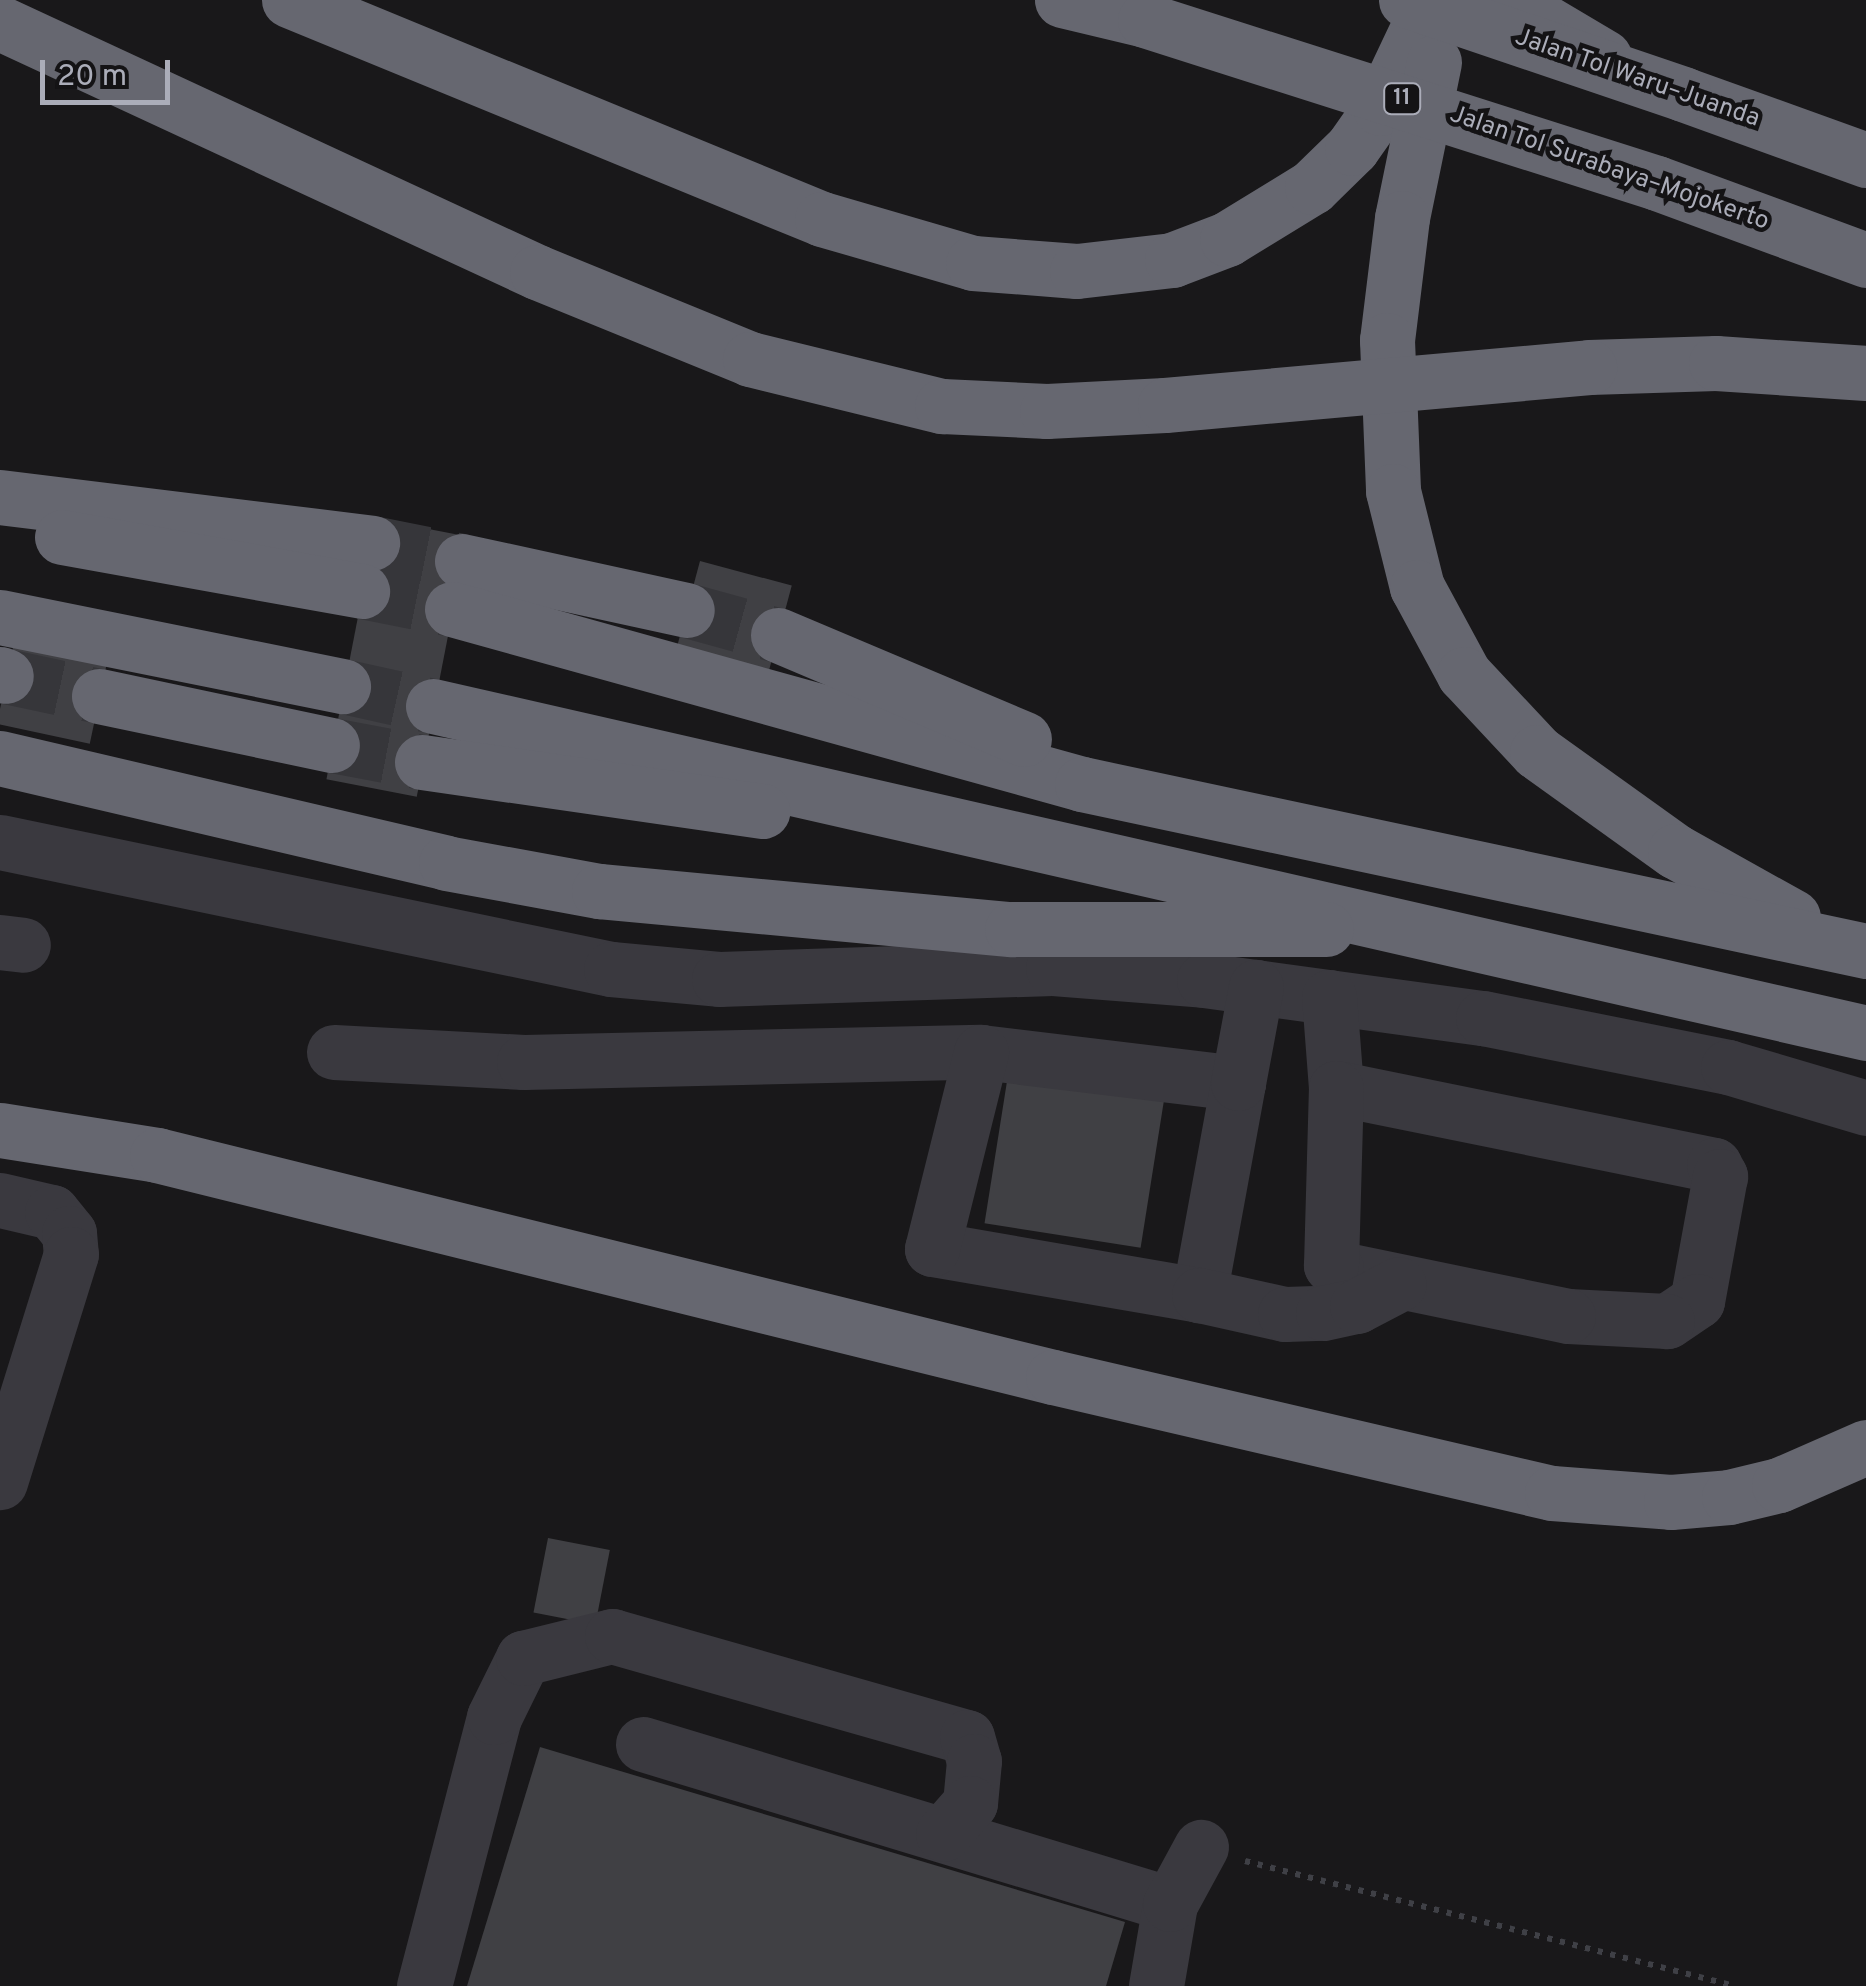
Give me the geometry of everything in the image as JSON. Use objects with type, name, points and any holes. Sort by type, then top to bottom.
[{"type":"highway","points":[[289,0],[822,219],[973,263],[1077,271],[1172,260],[1228,238],[1312,187],[1352,148],[1380,108],[1431,0]]},
{"type":"highway","name":"Jalan Tol Surabaya–Mojokerto","points":[[1062,0],[1145,20],[1656,183],[1866,260]]},
{"type":"highway","name":"Jalan Tol Waru–Juanda","points":[[1406,0],[1628,74],[1866,160]]},
{"type":"highway","points":[[1446,0],[1402,218],[1387,340],[1393,490],[1418,587],[1464,674],[1537,752],[1675,852],[1852,947]]},
{"type":"highway","points":[[1508,0],[1628,74]]},
{"type":"highway","points":[[0,23],[537,272],[750,359],[942,406],[1047,411],[1165,405],[1589,367],[1787,364],[1866,373]]},
{"type":"highway","points":[[0,498],[367,567],[0,526]]},
{"type":"highway","points":[[687,610],[457,585],[1082,784],[1236,820],[1852,947]]},
{"type":"highway","points":[[0,618],[343,686]]},
{"type":"highway","points":[[778,636],[1081,763],[1236,820]]},
{"type":"highway","points":[[100,696],[332,745]]},
{"type":"highway","points":[[433,706],[1866,1033]]},
{"type":"highway","points":[[0,758],[446,864],[704,904],[1012,929],[1414,927]]},
{"type":"highway","points":[[422,762],[672,801],[979,829]]},
{"type":"highway","points":[[0,1130],[157,1155],[1052,1378],[1552,1493],[1671,1502],[1729,1497],[1779,1485],[1866,1447]]},
{"type":"lane","points":[[0,842],[611,969],[719,978],[1053,968],[1256,987],[1483,1018],[1728,1068],[1866,1108]]},
{"type":"lane","points":[[719,978],[721,1056]]},
{"type":"lane","points":[[1199,1296],[1256,987]]},
{"type":"lane","points":[[1329,997],[1336,1088],[1331,1265],[1399,1284],[1568,1316],[1680,1318],[1698,1301],[1719,1168],[1604,1138],[1336,1088]]},
{"type":"lane","points":[[334,1052],[524,1062],[981,1052],[1238,1083]]},
{"type":"lane","points":[[981,1052],[932,1249],[1285,1314],[1323,1313],[1356,1306],[1399,1284]]},
{"type":"lane","points":[[0,1200],[52,1212],[69,1233],[71,1254],[0,1482]]},
{"type":"lane","points":[[424,1986],[494,1717],[523,1658],[612,1636],[966,1737],[974,1761],[970,1803],[943,1834]]},
{"type":"lane","points":[[643,1744],[1170,1904]]},
{"type":"lane","points":[[1156,1986],[1170,1904],[1201,1847]]},
{"type":"path","points":[[1201,1847],[1296,1878],[1735,1986]]},
{"type":"building","points":[[377,519],[467,537],[417,797],[326,779]]},
{"type":"building","points":[[700,561],[792,586],[765,686],[673,661]]},
{"type":"building","points":[[17,629],[110,649],[90,744],[0,725]]},
{"type":"building","points":[[1008,1075],[1164,1100],[1141,1248],[985,1223]]},
{"type":"building","points":[[548,1538],[610,1550],[595,1625],[533,1613]]},
{"type":"building","points":[[540,1747],[1125,1922],[1106,1986],[467,1986]]},
{"type":"tunnel","points":[[372,543],[462,561]]},
{"type":"tunnel","points":[[362,591],[452,609]]},
{"type":"tunnel","points":[[687,610],[778,635]]},
{"type":"tunnel","points":[[6,676],[99,696]]},
{"type":"tunnel","points":[[343,686],[433,706]]},
{"type":"tunnel","points":[[332,745],[422,762]]}]
